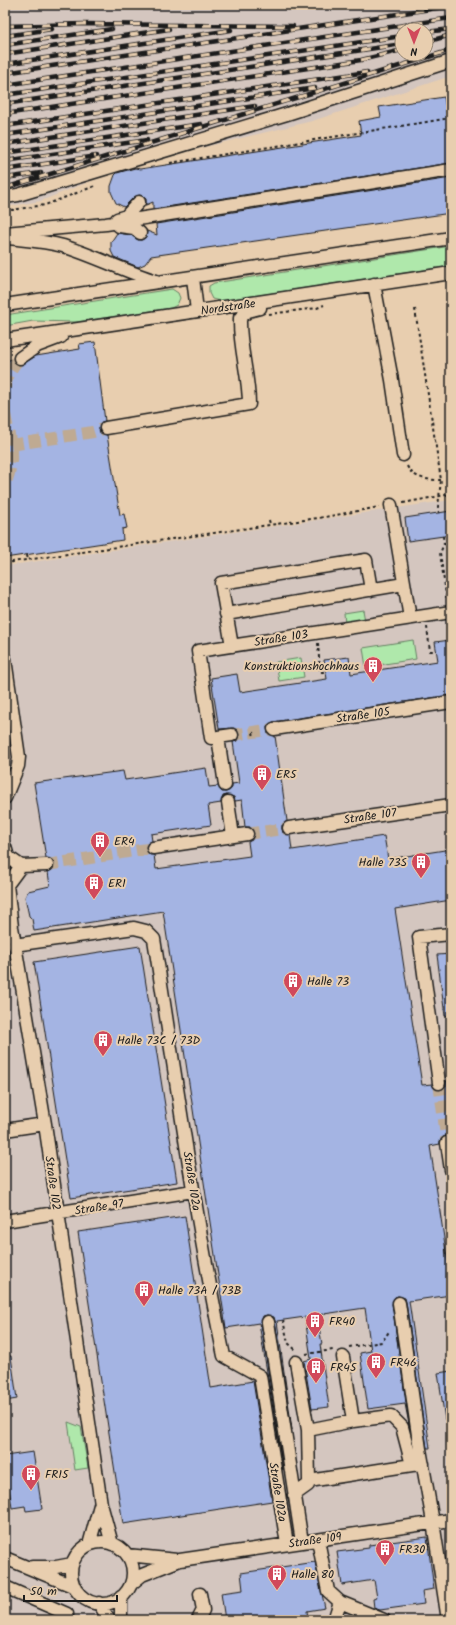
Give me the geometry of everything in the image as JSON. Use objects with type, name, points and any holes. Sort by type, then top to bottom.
[{"type":"street","points":[[5,197],[18,196],[280,116],[451,61]]},
{"type":"street","points":[[5,233],[105,224],[451,170]]},
{"type":"street","points":[[105,224],[126,216],[139,202]]},
{"type":"street","points":[[105,224],[134,228],[140,233]]},
{"type":"street","points":[[5,238],[61,246],[161,283]]},
{"type":"street","points":[[5,305],[161,283],[451,238]]},
{"type":"street","name":"Nordstraße","points":[[5,340],[374,284],[451,276]]},
{"type":"street","points":[[193,278],[197,311]]},
{"type":"street","points":[[374,284],[392,380],[403,455]]},
{"type":"street","points":[[106,428],[120,424],[249,404],[249,390],[240,332],[240,318],[248,311],[259,309],[270,300]]},
{"type":"street","points":[[20,358],[37,346],[83,329]]},
{"type":"street","points":[[391,505],[410,618]]},
{"type":"street","points":[[232,646],[221,583],[366,560],[371,590]]},
{"type":"street","points":[[226,614],[404,584]]},
{"type":"street","name":"Straße 103","points":[[215,738],[198,651],[450,612]]},
{"type":"street","points":[[5,659],[18,750],[18,766],[5,798]]},
{"type":"street","name":"Straße 105","points":[[274,729],[451,702]]},
{"type":"street","points":[[226,785],[215,738],[232,735]]},
{"type":"street","points":[[228,802],[234,836]]},
{"type":"street","name":"Straße 107","points":[[289,828],[451,805]]},
{"type":"street","points":[[153,848],[246,834]]},
{"type":"street","points":[[5,847],[8,857],[21,866],[47,865]]},
{"type":"street","name":"Straße 102","points":[[21,866],[6,886],[14,945],[45,1124],[57,1214],[101,1504],[112,1544]]},
{"type":"street","name":"Straße 102a","points":[[14,945],[134,928],[146,931],[154,939],[193,1191],[211,1295],[224,1356],[260,1376],[287,1544]]},
{"type":"street","points":[[439,1082],[419,938],[451,934]]},
{"type":"street","points":[[5,1130],[45,1124]]},
{"type":"street","points":[[447,1143],[451,1170]]},
{"type":"street","name":"Straße 97","points":[[5,1217],[57,1214],[193,1191]]},
{"type":"street","points":[[399,1303],[420,1449],[417,1465]]},
{"type":"street","points":[[268,1322],[302,1542]]},
{"type":"street","points":[[294,1495],[308,1485],[309,1481],[308,1430],[300,1356]]},
{"type":"street","points":[[343,1357],[353,1421]]},
{"type":"street","points":[[308,1430],[353,1421],[391,1416],[402,1427],[417,1465],[433,1522],[448,1620]]},
{"type":"street","points":[[309,1481],[417,1465]]},
{"type":"street","name":"Straße 102","points":[[89,1545],[101,1504]]},
{"type":"street","name":"Straße 109","points":[[180,1560],[451,1520]]},
{"type":"street","points":[[318,1540],[328,1591],[340,1602],[384,1620]]},
{"type":"street","points":[[131,1584],[133,1570],[127,1555],[121,1548],[112,1544],[100,1542],[89,1545],[80,1551],[72,1564],[72,1578],[79,1594],[99,1603],[109,1603],[121,1597],[131,1584],[142,1575],[180,1560]]},
{"type":"street","points":[[127,1555],[180,1560]]},
{"type":"street","points":[[5,1558],[75,1587]]},
{"type":"street","points":[[25,1567],[56,1567],[72,1564]]},
{"type":"street","points":[[5,1587],[68,1618]]},
{"type":"street","points":[[198,1620],[203,1610],[200,1594]]},
{"type":"street","points":[[121,1597],[121,1620]]},
{"type":"street","points":[[334,1620],[340,1602]]},
{"type":"street","points":[[99,1603],[109,1620]]},
{"type":"path","points":[[163,164],[451,118]]},
{"type":"path","points":[[5,211],[45,205],[99,184]]},
{"type":"path","points":[[415,308],[441,480],[439,513]]},
{"type":"path","points":[[403,455],[409,470],[422,479],[441,480]]},
{"type":"path","points":[[5,563],[56,554],[353,512],[451,494]]},
{"type":"path","points":[[352,508],[353,512]]},
{"type":"path","points":[[269,520],[270,524]]},
{"type":"path","points":[[443,536],[444,544],[440,553],[450,612]]},
{"type":"path","points":[[444,544],[451,545]]},
{"type":"path","points":[[27,554],[28,560]]},
{"type":"path","points":[[426,616],[430,651],[437,650]]},
{"type":"path","points":[[317,632],[320,672],[326,672]]},
{"type":"path","points":[[253,732],[254,737]]},
{"type":"path","points":[[283,1320],[288,1343],[300,1356]]},
{"type":"shaded area","points":[[5,5],[451,5],[451,76],[312,121],[130,165],[41,201],[5,207]]},
{"type":"shaded area","points":[[451,500],[451,1620],[5,1620],[5,566]]},
{"type":"green space","points":[[451,246],[451,266],[220,301],[212,299],[209,293],[209,286],[214,283]]},
{"type":"green space","points":[[172,289],[178,293],[180,298],[177,305],[171,308],[76,322],[33,321],[5,326],[5,315]]},
{"type":"green space","points":[[363,610],[365,621],[345,624],[344,613]]},
{"type":"green space","points":[[413,640],[416,659],[366,667],[363,648]]},
{"type":"green space","points":[[301,658],[304,677],[279,681],[276,662]]},
{"type":"green space","points":[[68,1422],[81,1427],[88,1468],[75,1470]]},
{"type":"building","points":[[444,97],[448,121],[451,121],[451,163],[153,209],[153,202],[146,205],[146,199],[140,195],[134,197],[124,207],[116,203],[111,192],[111,186],[117,173],[135,168],[140,169],[361,135],[359,121],[381,117],[379,107]]},
{"type":"building","points":[[451,178],[451,213],[151,256],[145,264],[138,267],[114,257],[111,251],[111,242],[117,233],[131,235],[138,240],[142,240],[146,237],[147,231],[157,235],[156,224]]},
{"type":"building","points":[[95,342],[105,421],[101,422],[99,429],[100,433],[107,435],[120,515],[124,514],[127,528],[122,529],[123,540],[5,558],[5,361],[13,359],[17,365],[21,365],[36,356],[80,349],[79,344]]},
{"type":"building","points":[[451,511],[451,535],[408,541],[405,518]]},
{"type":"building","name":"Halle 73","points":[[451,640],[451,695],[273,722],[267,727],[268,734],[275,736],[287,821],[282,825],[282,829],[283,833],[290,835],[292,850],[384,836],[388,859],[451,849],[451,900],[395,909],[422,1085],[432,1084],[436,1090],[440,1090],[446,1086],[446,1081],[451,1081],[451,1137],[443,1137],[440,1144],[430,1146],[451,1284],[451,1295],[409,1301],[430,1448],[427,1448],[405,1298],[398,1296],[395,1297],[392,1304],[409,1424],[405,1404],[368,1409],[360,1353],[371,1351],[365,1308],[317,1315],[322,1344],[320,1344],[329,1407],[312,1409],[304,1361],[311,1359],[305,1317],[277,1321],[292,1430],[275,1321],[274,1317],[267,1315],[263,1316],[261,1323],[283,1470],[259,1323],[226,1328],[163,911],[34,931],[25,897],[28,891],[50,886],[48,872],[53,869],[54,865],[51,859],[46,858],[34,783],[123,771],[125,780],[206,768],[209,787],[218,786],[222,792],[226,792],[232,788],[232,784],[239,783],[233,742],[237,741],[239,734],[234,728],[219,729],[211,678],[237,674],[240,692],[327,679],[324,660],[349,657],[351,674],[438,661],[435,642]],"holes":[[[227,795],[234,797],[235,801],[242,800],[245,827],[250,827],[254,833],[252,840],[248,842],[250,856],[156,869],[154,855],[150,855],[146,849],[146,845],[152,841],[151,834],[211,825],[208,805],[221,803],[223,796]]]},
{"type":"building","name":"Halle 73C / 73D","points":[[140,946],[177,1182],[71,1198],[34,962]]},
{"type":"building","points":[[451,954],[451,1015],[445,1016],[437,955]]},
{"type":"building","name":"Halle 73A / 73B","points":[[185,1216],[211,1388],[253,1381],[272,1501],[123,1524],[78,1232]]},
{"type":"building","points":[[5,1356],[11,1356],[17,1399],[5,1401]]},
{"type":"building","points":[[451,1371],[451,1419],[445,1420],[438,1373]]},
{"type":"building","points":[[33,1452],[42,1509],[26,1511],[25,1506],[12,1508],[9,1488],[5,1489],[5,1456]]},
{"type":"building","name":"FR30","points":[[427,1537],[434,1589],[422,1591],[424,1604],[380,1610],[374,1608],[373,1599],[377,1598],[374,1580],[342,1585],[337,1552],[369,1548],[369,1545]]},
{"type":"building","name":"Halle 80","points":[[315,1562],[325,1608],[307,1611],[308,1620],[225,1620],[221,1593],[243,1590],[241,1573]]},
{"type":"tunnel","points":[[5,387],[10,371],[20,358]]},
{"type":"tunnel","points":[[5,415],[11,450],[10,467],[5,484]]},
{"type":"tunnel","points":[[11,445],[93,432],[106,428]]},
{"type":"tunnel","points":[[232,735],[274,729]]},
{"type":"tunnel","points":[[247,834],[289,828]]},
{"type":"tunnel","points":[[47,865],[153,848]]},
{"type":"tunnel","points":[[439,1083],[447,1143]]},
{"type":"railway","points":[[5,73],[451,6]]},
{"type":"railway","points":[[5,85],[451,18]]},
{"type":"railway","points":[[5,26],[83,24],[293,26]]},
{"type":"railway","points":[[5,36],[52,29]]},
{"type":"railway","points":[[5,45],[112,29]]},
{"type":"railway","points":[[5,54],[169,29]]},
{"type":"railway","points":[[434,31],[451,29]]},
{"type":"railway","points":[[5,64],[231,30]]},
{"type":"railway","points":[[434,40],[451,35]]},
{"type":"railway","points":[[5,95],[394,37]]},
{"type":"railway","points":[[5,104],[394,45]]},
{"type":"railway","points":[[5,188],[451,50]]},
{"type":"railway","points":[[5,114],[361,60],[394,52]]},
{"type":"railway","points":[[5,126],[367,72]]},
{"type":"railway","points":[[5,135],[315,88]]},
{"type":"railway","points":[[5,144],[255,106]]},
{"type":"railway","points":[[5,153],[201,124]]},
{"type":"railway","points":[[5,161],[147,140]]},
{"type":"railway","points":[[5,170],[96,156]]},
{"type":"railway","points":[[5,178],[41,173]]},
{"type":"place","name":"Konstruktionshochhaus","points":[[373,683]]},
{"type":"place","name":"ER5","points":[[262,791]]},
{"type":"place","name":"ER4","points":[[100,858]]},
{"type":"place","name":"Halle 73S","points":[[421,879]]},
{"type":"place","name":"ER1","points":[[94,900]]},
{"type":"place","name":"Halle 73","points":[[293,998]]},
{"type":"place","name":"Halle 73C / 73D","points":[[103,1057]]},
{"type":"place","name":"Halle 73A / 73B","points":[[144,1307]]},
{"type":"place","name":"FR40","points":[[315,1338]]},
{"type":"place","name":"FR46","points":[[376,1379]]},
{"type":"place","name":"FR45","points":[[316,1384]]},
{"type":"place","name":"FR15","points":[[31,1491]]},
{"type":"place","name":"FR30","points":[[385,1566]]},
{"type":"place","name":"Halle 80","points":[[277,1591]]}]
